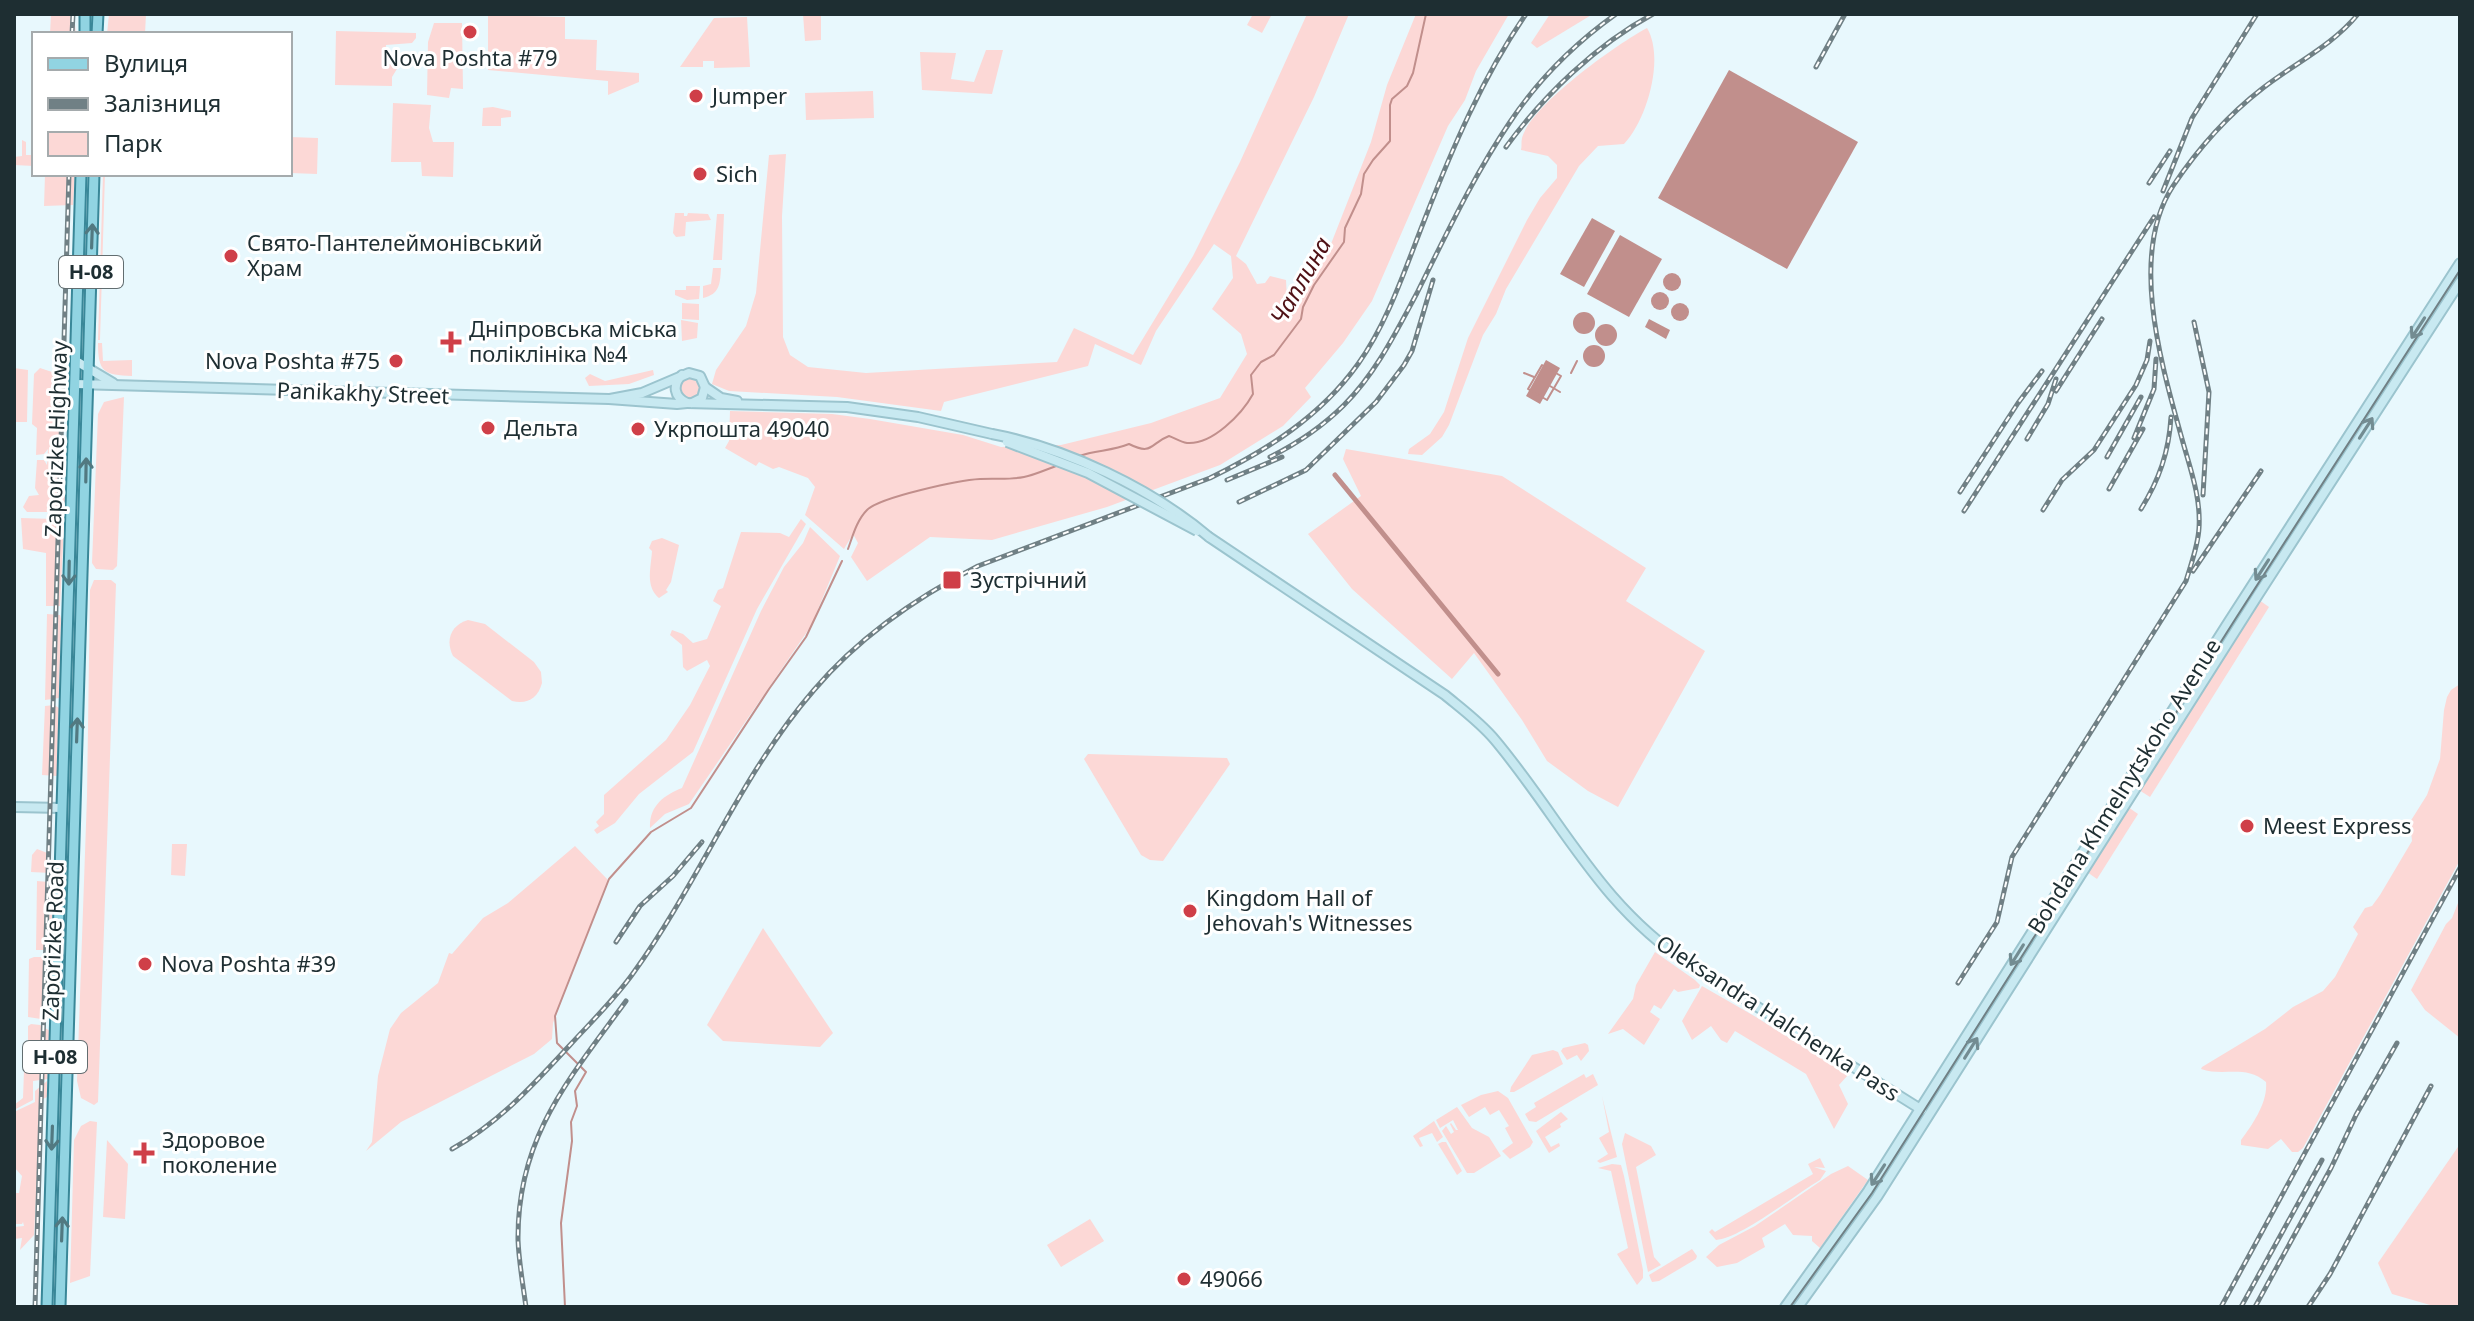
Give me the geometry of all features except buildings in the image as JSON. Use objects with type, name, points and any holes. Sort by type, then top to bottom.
[{"type":"main road","name":"Zaporizke Highway","points":[[76,384],[81,176]]},
{"type":"main road","name":"Zaporizke Highway","points":[[88,384],[94,176]]},
{"type":"main road","name":"Bohdana Khmelnytskoho Avenue","points":[[1785,1307],[1856,1210],[2460,263]]},
{"type":"main road","name":"Bohdana Khmelnytskoho Avenue","points":[[1798,1307],[1864,1216],[2460,282]]},
{"type":"main road","name":"Panikakhy Street","points":[[76,361],[117,386]]},
{"type":"main road","points":[[705,387],[702,398],[689,403],[676,393],[676,381],[689,373],[697,374],[705,387],[721,398],[762,403]]},
{"type":"main road","name":"Panikakhy Street","points":[[609,399],[642,393],[682,375]]},
{"type":"main road","name":"Panikakhy Street","points":[[76,384],[609,399],[677,404],[762,403]]},
{"type":"main road","name":"Zaporizke Road","points":[[47,1307],[76,384]]},
{"type":"main road","name":"Zaporizke Road","points":[[60,1307],[88,384]]},
{"type":"main road","name":"Oleksandra Halchenka Pass","points":[[762,403],[883,411],[1026,442],[1101,472],[1174,510],[1209,537],[1445,695],[1471,716],[1495,740],[1612,898],[1651,938],[1929,1114]]},
{"type":"main road","points":[[14,807],[75,808]]},
{"type":"main road","points":[[53,1108],[66,1109]]},
{"type":"main road","points":[[47,1295],[61,1294]]},
{"type":"green space","points":[[51,14],[74,14],[76,32],[50,32]]},
{"type":"green space","points":[[109,14],[146,14],[145,32],[107,32]]},
{"type":"green space","points":[[803,14],[821,14],[821,40],[805,41]]},
{"type":"green space","points":[[1253,14],[1272,14],[1262,33],[1247,25]]},
{"type":"green space","points":[[1307,14],[1349,14],[1314,97],[1236,256],[1246,264],[1257,284],[1265,283],[1270,276],[1286,280],[1287,300],[1294,301],[1305,291],[1329,249],[1371,142],[1387,85],[1416,14],[1509,14],[1476,71],[1465,100],[1448,126],[1372,301],[1343,343],[1305,388],[1311,397],[1283,426],[1220,465],[1107,507],[992,540],[930,537],[867,581],[851,557],[858,543],[853,534],[844,549],[805,515],[815,487],[808,478],[759,462],[756,466],[725,448],[729,441],[730,411],[832,414],[870,419],[963,435],[1001,447],[1061,445],[1151,423],[1220,398],[1247,354],[1241,334],[1212,309],[1233,278],[1231,256],[1214,244],[1156,331],[1141,365],[1095,344],[1088,366],[944,402],[941,411],[837,397],[729,391],[712,384],[716,370],[746,326],[756,293],[769,155],[786,154],[782,216],[783,337],[790,355],[808,367],[866,373],[1057,362],[1074,328],[1133,355],[1193,256],[1240,162]]},
{"type":"green space","points":[[1550,14],[1593,14],[1537,48],[1531,43]]},
{"type":"green space","points":[[488,15],[565,17],[565,39],[597,40],[596,70],[639,73],[639,82],[608,95],[608,81],[488,70]]},
{"type":"green space","points":[[747,17],[750,67],[714,68],[714,61],[703,61],[703,67],[680,67],[714,18]]},
{"type":"green space","points":[[434,23],[462,23],[463,89],[451,88],[449,98],[427,95],[428,42]]},
{"type":"green space","points":[[1647,28],[1652,41],[1654,72],[1640,120],[1624,144],[1598,146],[1579,166],[1506,289],[1483,335],[1442,437],[1422,455],[1408,454],[1409,449],[1430,434],[1444,412],[1468,338],[1527,220],[1557,178],[1557,165],[1548,156],[1521,150],[1522,138],[1529,124],[1577,77]]},
{"type":"green space","points":[[336,31],[416,33],[416,38],[412,43],[386,45],[385,62],[400,64],[392,77],[392,86],[335,85]]},
{"type":"green space","points":[[986,50],[1003,50],[992,94],[922,90],[920,52],[956,53],[951,79],[974,82]]},
{"type":"green space","points":[[873,91],[874,118],[806,120],[805,93]]},
{"type":"green space","points":[[393,103],[431,105],[429,128],[433,142],[454,142],[453,177],[422,176],[421,162],[391,162]]},
{"type":"green space","points":[[483,108],[511,111],[511,117],[501,118],[501,126],[482,126]]},
{"type":"green space","points":[[292,137],[318,138],[317,174],[292,173]]},
{"type":"green space","points":[[22,140],[26,142],[26,155],[32,155],[32,166],[14,165],[14,157],[22,156]]},
{"type":"green space","points":[[45,176],[75,176],[73,205],[44,206]]},
{"type":"green space","points":[[103,176],[105,176],[100,340]]},
{"type":"green space","points":[[675,213],[684,213],[684,216],[688,213],[708,214],[711,220],[686,222],[685,236],[676,237],[673,233]]},
{"type":"green space","points":[[717,214],[724,214],[722,260],[713,260]]},
{"type":"green space","points":[[713,268],[721,268],[719,283],[713,294],[703,298],[703,286],[711,284]]},
{"type":"green space","points":[[686,286],[700,286],[699,299],[687,300],[675,295],[675,290],[686,290]]},
{"type":"green space","points":[[682,303],[699,304],[699,320],[682,319]]},
{"type":"green space","points":[[681,320],[698,323],[697,338],[682,341]]},
{"type":"green space","points":[[98,343],[102,343],[103,361],[132,360],[132,376],[104,370],[99,360]]},
{"type":"green space","points":[[14,368],[28,370],[27,422],[14,422]]},
{"type":"green space","points":[[40,368],[61,375],[59,439],[53,439],[53,442],[58,442],[57,468],[52,468],[52,472],[58,473],[57,492],[65,492],[65,509],[61,512],[27,512],[23,507],[29,496],[39,495],[35,488],[37,460],[44,460],[47,465],[48,449],[44,454],[36,455],[37,428],[32,424],[34,374]]},
{"type":"green space","points":[[653,370],[654,375],[629,384],[589,386],[585,378],[590,374],[605,381]]},
{"type":"green space","points":[[696,376],[703,387],[697,398],[688,400],[678,388],[684,377]]},
{"type":"green space","points":[[124,397],[117,566],[113,570],[96,569],[92,563],[98,414],[104,402]]},
{"type":"green space","points":[[1346,449],[1502,476],[1646,568],[1626,601],[1705,651],[1618,807],[1588,791],[1547,761],[1474,653],[1452,679],[1352,589],[1308,534],[1361,496],[1343,459]]},
{"type":"green space","points":[[21,518],[55,519],[64,524],[60,606],[46,606],[46,553],[23,549]]},
{"type":"green space","points":[[801,519],[806,524],[757,609],[693,752],[639,794],[615,823],[597,834],[594,830],[599,826],[596,822],[604,814],[604,795],[666,740],[690,705],[710,666],[707,660],[687,671],[683,667],[682,645],[670,635],[672,630],[693,643],[707,639],[721,606],[713,601],[718,590],[723,588],[741,532],[780,533],[789,537]]},
{"type":"green space","points":[[810,527],[840,556],[811,626],[689,804],[665,814],[650,828],[652,813],[659,802],[682,788],[761,611]]},
{"type":"green space","points":[[662,538],[679,545],[671,582],[666,590],[668,592],[659,598],[650,582],[652,551],[649,548],[652,541]]},
{"type":"green space","points":[[94,580],[111,580],[116,584],[98,1102],[94,1105],[81,1098],[77,1081],[87,796],[90,590]]},
{"type":"green space","points":[[2259,600],[2269,607],[2150,797],[2139,790]]},
{"type":"green space","points":[[47,614],[60,615],[61,619],[59,698],[45,700]]},
{"type":"green space","points":[[468,620],[485,624],[534,662],[541,672],[542,683],[535,696],[527,701],[512,701],[453,656],[451,634],[457,625]]},
{"type":"green space","points":[[2460,684],[2460,860],[2303,1148],[2292,1152],[2281,1139],[2268,1149],[2241,1145],[2262,1105],[2266,1082],[2242,1072],[2201,1069],[2265,1029],[2293,1007],[2323,991],[2335,977],[2358,934],[2353,927],[2365,908],[2372,906],[2380,895],[2412,841],[2410,822],[2427,795],[2440,759],[2447,697]]},
{"type":"green space","points":[[45,706],[59,708],[57,776],[42,775]]},
{"type":"green space","points":[[1088,754],[1227,758],[1230,764],[1163,861],[1150,860],[1141,855],[1084,759]]},
{"type":"green space","points":[[2128,807],[2138,814],[2097,879],[2087,872]]},
{"type":"green space","points":[[172,844],[187,844],[185,876],[171,875]]},
{"type":"green space","points":[[575,846],[608,880],[553,1023],[552,1039],[534,1054],[401,1122],[366,1151],[372,1142],[378,1076],[390,1029],[401,1013],[438,983],[449,953],[452,954],[483,918],[508,903]]},
{"type":"green space","points":[[37,849],[50,854],[51,873],[31,872],[32,855]]},
{"type":"green space","points":[[37,881],[53,885],[52,948],[48,950],[36,950]]},
{"type":"green space","points":[[2460,898],[2460,1038],[2425,1010],[2411,990]]},
{"type":"green space","points":[[763,928],[833,1033],[820,1047],[723,1041],[707,1025]]},
{"type":"green space","points":[[1655,952],[1695,980],[1699,988],[1678,992],[1674,989],[1661,1009],[1654,1005],[1650,1012],[1660,1019],[1644,1045],[1623,1029],[1608,1034],[1633,999],[1636,985]]},
{"type":"green space","points":[[52,957],[50,1017],[41,1019],[28,1017],[29,959]]},
{"type":"green space","points":[[1702,986],[1848,1075],[1839,1085],[1848,1104],[1834,1129],[1806,1074],[1735,1031],[1727,1043],[1711,1026],[1692,1040],[1682,1021]]},
{"type":"green space","points":[[31,1024],[50,1031],[46,1061],[28,1060],[28,1026]]},
{"type":"green space","points":[[1585,1043],[1589,1051],[1581,1061],[1577,1055],[1567,1060],[1561,1051],[1563,1048]]},
{"type":"green space","points":[[1553,1050],[1558,1052],[1563,1064],[1510,1092],[1532,1055]]},
{"type":"green space","points":[[28,1065],[47,1067],[48,1079],[33,1081],[33,1100],[14,1110],[14,1105],[23,1098],[24,1071]]},
{"type":"green space","points":[[1584,1074],[1586,1078],[1593,1074],[1598,1085],[1536,1122],[1529,1121],[1525,1114],[1536,1107],[1534,1103]]},
{"type":"green space","points":[[47,1081],[47,1097],[41,1100],[34,1235],[20,1250],[22,1238],[14,1239],[14,1227],[24,1226],[23,1222],[14,1224],[14,1193],[19,1193],[22,1176],[14,1167],[14,1112],[35,1102],[35,1091]]},
{"type":"green space","points":[[1498,1091],[1508,1098],[1533,1142],[1510,1159],[1502,1151],[1513,1143],[1505,1128],[1509,1126],[1499,1110],[1490,1115],[1485,1107],[1469,1117],[1461,1105]]},
{"type":"green space","points":[[1602,1096],[1617,1157],[1600,1163],[1597,1161],[1608,1154],[1599,1138],[1609,1132]]},
{"type":"green space","points":[[1457,1107],[1472,1128],[1489,1137],[1501,1156],[1474,1173],[1467,1173],[1442,1131],[1446,1126],[1451,1134],[1454,1132],[1451,1123],[1458,1130],[1453,1120],[1440,1128],[1436,1120]]},
{"type":"green space","points":[[1561,1112],[1568,1119],[1545,1137],[1551,1147],[1559,1143],[1560,1146],[1549,1153],[1536,1131]]},
{"type":"green space","points":[[90,1121],[97,1122],[90,1276],[70,1283],[74,1140],[81,1126]]},
{"type":"green space","points":[[1434,1121],[1443,1137],[1437,1142],[1432,1133],[1419,1138],[1423,1146],[1420,1147],[1413,1136]]},
{"type":"green space","points":[[1625,1133],[1651,1146],[1656,1155],[1636,1167],[1654,1257],[1661,1265],[1648,1272],[1622,1144]]},
{"type":"green space","points":[[107,1140],[128,1164],[125,1219],[103,1217]]},
{"type":"green space","points":[[1446,1142],[1462,1171],[1457,1175],[1438,1144]]},
{"type":"green space","points":[[2460,1144],[2460,1307],[2437,1307],[2392,1294],[2378,1263]]},
{"type":"green space","points":[[1820,1158],[1825,1168],[1814,1167],[1826,1171],[1820,1180],[1768,1215],[1726,1238],[1716,1240],[1709,1232],[1712,1229],[1715,1232],[1813,1174],[1808,1164]]},
{"type":"green space","points":[[1621,1165],[1624,1176],[1643,1270],[1643,1278],[1637,1285],[1617,1254],[1628,1248],[1611,1171],[1598,1168]]},
{"type":"green space","points":[[1848,1166],[1868,1180],[1820,1248],[1812,1241],[1812,1236],[1793,1235],[1785,1224],[1762,1238],[1765,1247],[1737,1263],[1717,1267],[1706,1257],[1719,1245],[1755,1226],[1831,1174]]},
{"type":"green space","points":[[1090,1219],[1104,1241],[1061,1267],[1047,1245]]},
{"type":"green space","points":[[1692,1249],[1696,1259],[1652,1282],[1649,1275]]},
{"type":"shaded area","points":[[1729,70],[1858,142],[1787,269],[1658,198]]},
{"type":"shaded area","points":[[1592,218],[1615,231],[1584,287],[1560,274]]},
{"type":"shaded area","points":[[1620,235],[1662,259],[1629,317],[1587,294]]},
{"type":"shaded area","points":[[1672,273],[1681,282],[1672,291],[1663,282]]},
{"type":"shaded area","points":[[1660,292],[1669,301],[1660,310],[1651,301]]},
{"type":"shaded area","points":[[1680,303],[1689,312],[1680,321],[1671,312]]},
{"type":"shaded area","points":[[1584,312],[1595,323],[1584,334],[1573,323]]},
{"type":"shaded area","points":[[1649,319],[1670,330],[1666,339],[1645,327]]},
{"type":"shaded area","points":[[1606,324],[1617,335],[1606,346],[1595,335]]},
{"type":"shaded area","points":[[1594,345],[1605,356],[1594,367],[1583,356]]},
{"type":"shaded area","points":[[1546,360],[1560,368],[1540,404],[1526,396]]},
{"type":"waterway","name":"Чаплина","points":[[1079,456],[1129,444],[1147,449],[1169,436],[1184,442],[1197,442],[1216,434],[1242,410],[1253,394],[1251,375],[1261,362],[1274,355],[1301,319],[1303,307],[1314,285],[1344,242],[1345,228],[1361,194],[1364,174],[1390,141],[1390,105],[1392,99],[1407,86],[1413,73],[1426,14]]},
{"type":"waterway","points":[[1571,373],[1577,361]]},
{"type":"waterway","points":[[1542,365],[1561,376],[1547,400],[1528,389],[1542,365]]},
{"type":"waterway","points":[[1524,373],[1534,377]]},
{"type":"waterway","points":[[1550,386],[1560,392]]},
{"type":"waterway","name":"Чаплина","points":[[848,549],[867,510],[887,500],[956,482],[1024,477],[1059,465]]},
{"type":"waterway","points":[[1335,475],[1498,674]]},
{"type":"waterway","points":[[565,1307],[561,1223],[572,1141],[571,1122],[577,1106],[575,1091],[586,1072],[557,1043],[555,1016],[609,879],[651,832],[691,808],[806,637],[842,561]]},
{"type":"tram line","points":[[1790,1307],[1872,1193],[2460,270]]},
{"type":"railway","points":[[72,32],[73,14]]},
{"type":"railway","points":[[452,1149],[515,1102],[619,991],[679,902],[764,757],[814,690],[850,653],[911,605],[978,566],[1210,478],[1272,444],[1327,400],[1358,364],[1378,331],[1469,114],[1495,63],[1526,14]]},
{"type":"railway","points":[[1270,457],[1327,420],[1366,379],[1393,337],[1472,184],[1510,122],[1558,64],[1616,14]]},
{"type":"railway","points":[[1506,147],[1572,73],[1611,41],[1653,14]]},
{"type":"railway","points":[[1816,67],[1845,14]]},
{"type":"railway","points":[[2163,191],[2192,118],[2257,14]]},
{"type":"railway","points":[[1958,983],[1997,922],[2012,857],[2186,581],[2196,548],[2199,528],[2197,494],[2158,345],[2153,311],[2153,244],[2160,214],[2182,173],[2225,121],[2263,88],[2337,36],[2358,14]]},
{"type":"railway","points":[[2149,183],[2170,151]]},
{"type":"railway","points":[[35,1307],[69,176]]},
{"type":"railway","points":[[1964,511],[2154,217]]},
{"type":"railway","points":[[1239,502],[1306,470],[1376,402],[1412,351],[1433,280]]},
{"type":"railway","points":[[2056,391],[2102,319]]},
{"type":"railway","points":[[2194,322],[2209,392],[2203,495]]},
{"type":"railway","points":[[2043,510],[2062,480],[2094,450],[2136,385],[2147,360],[2150,341]]},
{"type":"railway","points":[[2134,438],[2154,389],[2156,359]]},
{"type":"railway","points":[[1960,492],[2042,371]]},
{"type":"railway","points":[[2027,439],[2048,404],[2056,379]]},
{"type":"railway","points":[[2107,457],[2141,397]]},
{"type":"railway","points":[[2141,509],[2162,465],[2171,417]]},
{"type":"railway","points":[[2109,489],[2143,429]]},
{"type":"railway","points":[[1227,480],[1282,457]]},
{"type":"railway","points":[[2193,571],[2261,471]]},
{"type":"railway","points":[[616,942],[640,906],[673,876],[702,842]]},
{"type":"railway","points":[[2221,1307],[2460,868]]},
{"type":"railway","points":[[526,1307],[518,1240],[526,1170],[550,1111],[626,1001]]},
{"type":"railway","points":[[2255,1307],[2397,1043]]},
{"type":"railway","points":[[2308,1307],[2330,1274],[2431,1086]]},
{"type":"railway","points":[[2241,1307],[2322,1160]]},
{"type":"place","name":"Nova Poshta #79","points":[[470,32]]},
{"type":"place","name":"Jumper","points":[[696,96]]},
{"type":"place","name":"Sich","points":[[700,174]]},
{"type":"place","name":"Свято-Пантелеймонівський Храм","points":[[231,256]]},
{"type":"place","name":"Дніпровська міська поліклініка №4","points":[[451,342]]},
{"type":"place","name":"Nova Poshta #75","points":[[396,361]]},
{"type":"place","name":"Дельта","points":[[488,428]]},
{"type":"place","name":"Укрпошта 49040","points":[[638,429]]},
{"type":"place","name":"Зустрічний","points":[[952,580]]},
{"type":"place","name":"Meest Express","points":[[2247,826]]},
{"type":"place","name":"Kingdom Hall of Jehovah's Witnesses","points":[[1190,911]]},
{"type":"place","name":"Nova Poshta #39","points":[[145,964]]},
{"type":"place","name":"Здоровое поколение","points":[[144,1153]]},
{"type":"place","name":"49066","points":[[1184,1279]]}]
